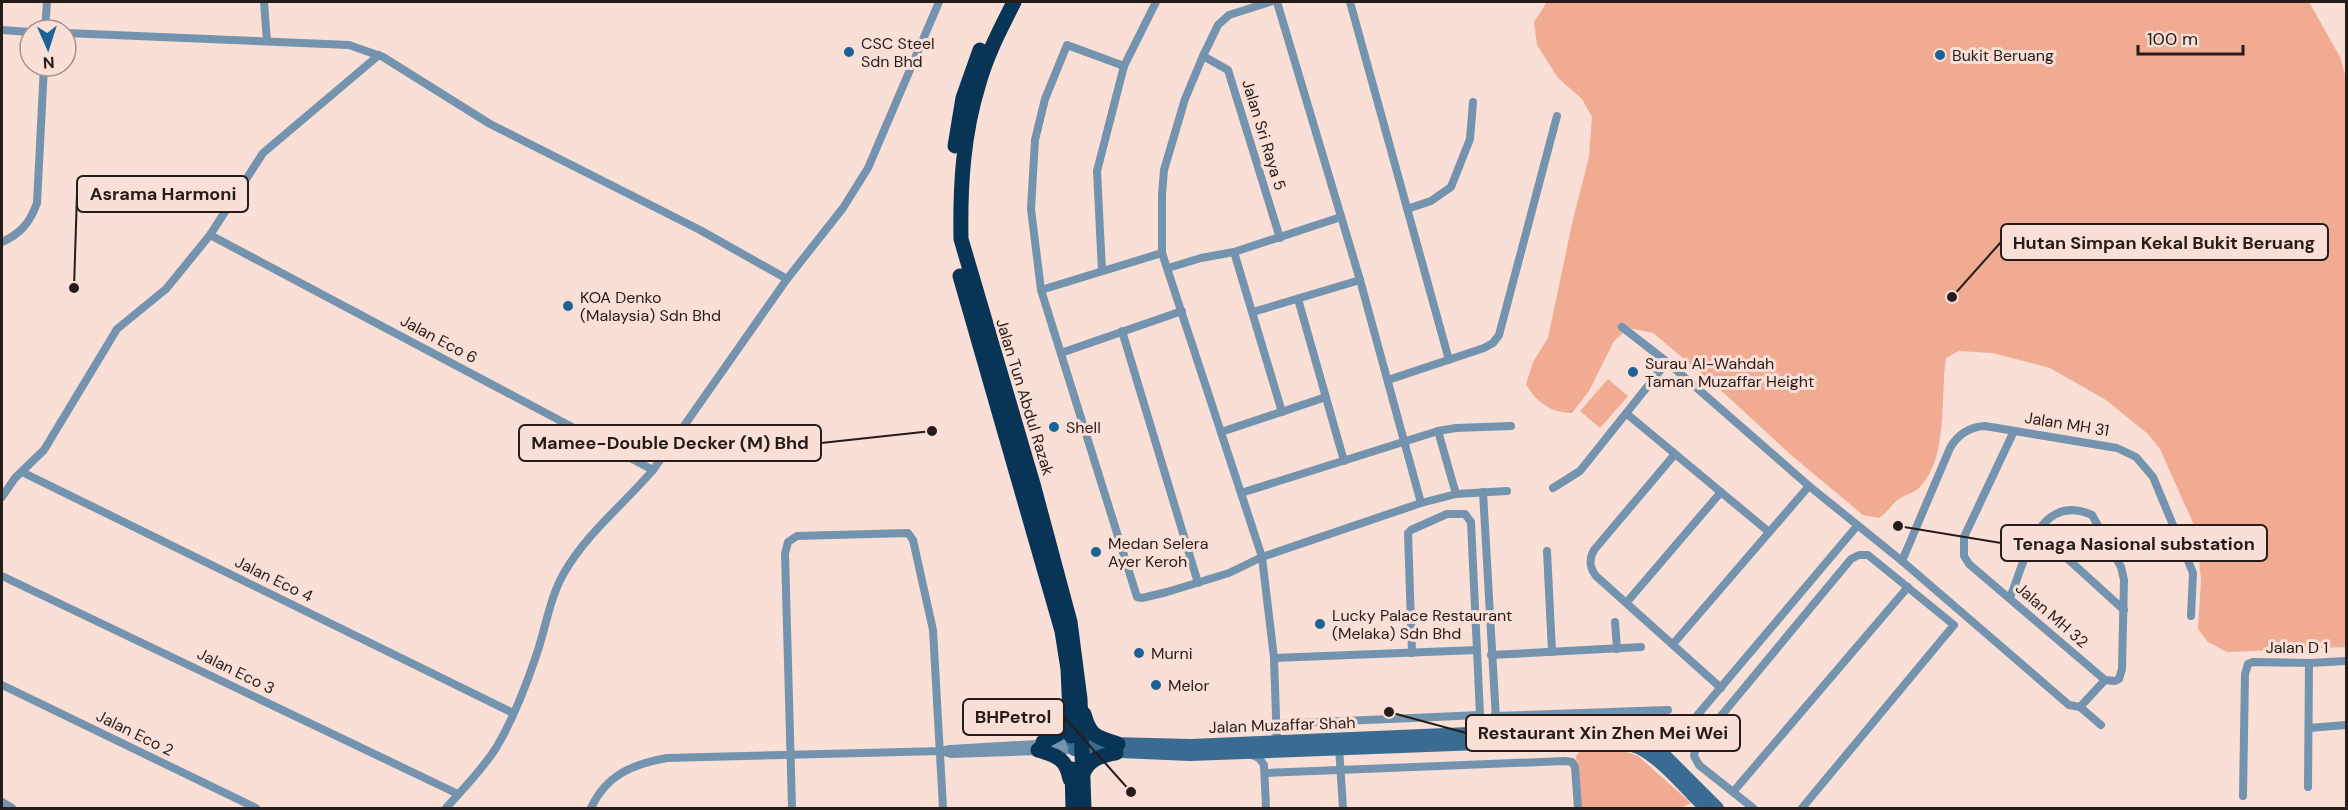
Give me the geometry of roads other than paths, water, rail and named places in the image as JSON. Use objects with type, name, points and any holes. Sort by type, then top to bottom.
[{"type":"highway","name":"Jalan Tun Abdul Razak","points":[[1003,2],[971,73],[958,119],[951,201],[951,242],[993,398],[1059,622],[1075,704]]},
{"type":"highway","name":"Jalan Tun Abdul Razak","points":[[1014,2],[992,48],[970,114],[960,201],[961,239],[1068,611],[1075,704],[1076,746],[1073,801]]},
{"type":"highway","points":[[1073,801],[1065,763],[1040,746],[1058,734],[1075,704]]},
{"type":"highway","points":[[1075,704],[1090,731],[1117,748]]},
{"type":"highway","name":"Jalan Tun Abdul Razak","points":[[1076,746],[1082,777],[1084,808]]},
{"type":"highway","points":[[1082,777],[1090,762],[1117,748]]},
{"type":"main road","name":"Jalan Muzaffar Shah","points":[[1117,748],[1191,745],[1339,745],[1497,738],[1589,740],[1638,748],[1661,758],[1718,808]]},
{"type":"main road","name":"Jalan Muzaffar Shah","points":[[1076,746],[1190,755],[1248,753],[1277,746]]},
{"type":"main road","name":"Jalan Muzaffar Shah","points":[[1661,758],[1705,808]]},
{"type":"street","points":[[46,18],[47,2]]},
{"type":"street","points":[[264,2],[267,41]]},
{"type":"street","points":[[446,808],[480,771],[496,748],[536,656],[547,614],[563,574],[590,536],[635,492],[653,470],[787,279],[843,208],[868,168],[939,2]]},
{"type":"street","points":[[1102,271],[1096,171],[1124,66],[1156,2]]},
{"type":"street","points":[[1270,2],[1229,15],[1218,25],[1203,56],[1185,99],[1164,170],[1162,253],[1262,557],[1274,658],[1277,746]]},
{"type":"street","points":[[1277,2],[1360,280],[1422,503]]},
{"type":"street","points":[[1350,2],[1449,360]]},
{"type":"street","points":[[2,30],[18,31]]},
{"type":"street","points":[[78,33],[349,45],[379,55],[490,124],[700,230],[787,279]]},
{"type":"street","points":[[1124,66],[1067,45],[1045,99],[1035,140],[1031,208],[1041,290],[1137,597],[1142,598],[1229,573],[1262,557],[1422,503],[1456,494],[1507,491]]},
{"type":"street","points":[[2,497],[44,450],[117,329],[166,289],[210,235],[263,153],[379,55]]},
{"type":"street","name":"Jalan Sri Raya 5","points":[[1203,56],[1228,70],[1280,238]]},
{"type":"street","points":[[2,242],[16,236],[25,227],[37,203],[43,78]]},
{"type":"street","points":[[1407,208],[1431,201],[1451,187],[1470,139],[1473,102]]},
{"type":"street","points":[[1388,380],[1493,343],[1498,335],[1557,116]]},
{"type":"street","points":[[1168,268],[1201,258],[1234,252],[1341,217]]},
{"type":"street","name":"Jalan Eco 6","points":[[210,235],[653,470]]},
{"type":"street","points":[[1234,252],[1282,412]]},
{"type":"street","points":[[1041,290],[1162,253]]},
{"type":"street","points":[[1252,312],[1360,280]]},
{"type":"street","points":[[1298,299],[1344,461]]},
{"type":"street","points":[[1061,352],[1182,311]]},
{"type":"street","points":[[1622,327],[1667,362],[1809,486],[1902,561],[2069,705],[2080,707],[2101,725]]},
{"type":"street","points":[[1122,332],[1198,583]]},
{"type":"street","points":[[1553,488],[1580,471],[1667,362]]},
{"type":"street","points":[[1221,432],[1326,397]]},
{"type":"street","points":[[1627,414],[1768,532]]},
{"type":"street","points":[[1241,493],[1438,431],[1455,428],[1511,426]]},
{"type":"street","name":"Jalan MH 31","points":[[1902,561],[1955,440],[1961,434],[1977,427],[2014,430],[2117,448],[2136,457],[2153,477],[2189,562],[2193,587],[2191,616]]},
{"type":"street","name":"Jalan MH 32","points":[[2014,430],[1964,537],[1963,546],[1968,564],[2105,680]]},
{"type":"street","points":[[1438,431],[1456,494]]},
{"type":"street","points":[[1675,454],[1591,555],[1593,572],[1673,644],[1718,692],[1728,706]]},
{"type":"street","name":"Jalan Eco 4","points":[[22,472],[513,713]]},
{"type":"street","points":[[1673,644],[1809,486]]},
{"type":"street","points":[[1483,492],[1497,738]]},
{"type":"street","points":[[1627,602],[1721,492]]},
{"type":"street","points":[[2010,598],[2037,531],[2049,516],[2070,509],[2092,515],[2121,567],[2124,580],[2122,669],[2119,679],[2105,680],[2080,707]]},
{"type":"street","points":[[1276,724],[1480,715],[1471,522],[1465,514],[1453,513],[1411,530],[1407,538],[1412,653]]},
{"type":"street","points":[[1661,758],[1857,526]]},
{"type":"street","points":[[2037,531],[2124,610]]},
{"type":"street","points":[[792,808],[785,554],[788,542],[796,536],[908,533],[913,540],[933,630],[944,808]]},
{"type":"street","points":[[1547,551],[1552,652]]},
{"type":"street","points":[[1753,808],[1699,765],[1694,751],[1699,740],[1854,556],[1868,555],[1954,625],[1802,808]]},
{"type":"street","name":"Jalan Eco 3","points":[[2,576],[458,794]]},
{"type":"street","points":[[1733,792],[1908,587]]},
{"type":"street","points":[[1615,622],[1617,649]]},
{"type":"street","points":[[1491,655],[1641,647]]},
{"type":"street","points":[[1274,658],[1477,650]]},
{"type":"street","name":"Jalan D 1","points":[[2243,796],[2245,674],[2248,664],[2253,662],[2346,661]]},
{"type":"street","points":[[2308,787],[2309,663]]},
{"type":"street","name":"Jalan Eco 2","points":[[2,685],[256,808]]},
{"type":"street","points":[[1708,704],[1721,714]]},
{"type":"street","points":[[1494,716],[1668,710]]},
{"type":"street","points":[[2309,728],[2346,725]]},
{"type":"street","points":[[1339,745],[1343,808]]},
{"type":"street","points":[[591,808],[608,784],[625,769],[667,758],[1076,746]]},
{"type":"street","points":[[1248,753],[1262,761],[1265,773],[1266,808]]},
{"type":"street","points":[[1265,773],[1565,761],[1572,762],[1575,767],[1578,808]]},
{"type":"street","points":[[2,802],[12,808]]},
{"type":"place","name":"CSC Steel Sdn Bhd","points":[[849,52]]},
{"type":"place","name":"Bukit Beruang","points":[[1940,55]]},
{"type":"place","name":"Asrama Harmoni","points":[[74,288]]},
{"type":"place","name":"Hutan Simpan Kekal Bukit Beruang","points":[[1952,297]]},
{"type":"place","name":"KOA Denko (Malaysia) Sdn Bhd","points":[[568,306]]},
{"type":"place","name":"Surau Al-Wahdah Taman Muzaffar Height","points":[[1633,372]]},
{"type":"place","name":"Shell","points":[[1054,427]]},
{"type":"place","name":"Mamee-Double Decker (M) Bhd","points":[[932,431]]},
{"type":"place","name":"Tenaga Nasional substation","points":[[1898,526]]},
{"type":"place","name":"Medan Selera Ayer Keroh","points":[[1096,552]]},
{"type":"place","name":"Lucky Palace Restaurant (Melaka) Sdn Bhd","points":[[1320,624]]},
{"type":"place","name":"Murni","points":[[1139,653]]},
{"type":"place","name":"Melor","points":[[1156,685]]},
{"type":"place","name":"Restaurant Xin Zhen Mei Wei","points":[[1389,712]]},
{"type":"place","name":"BHPetrol","points":[[1131,792]]}]
